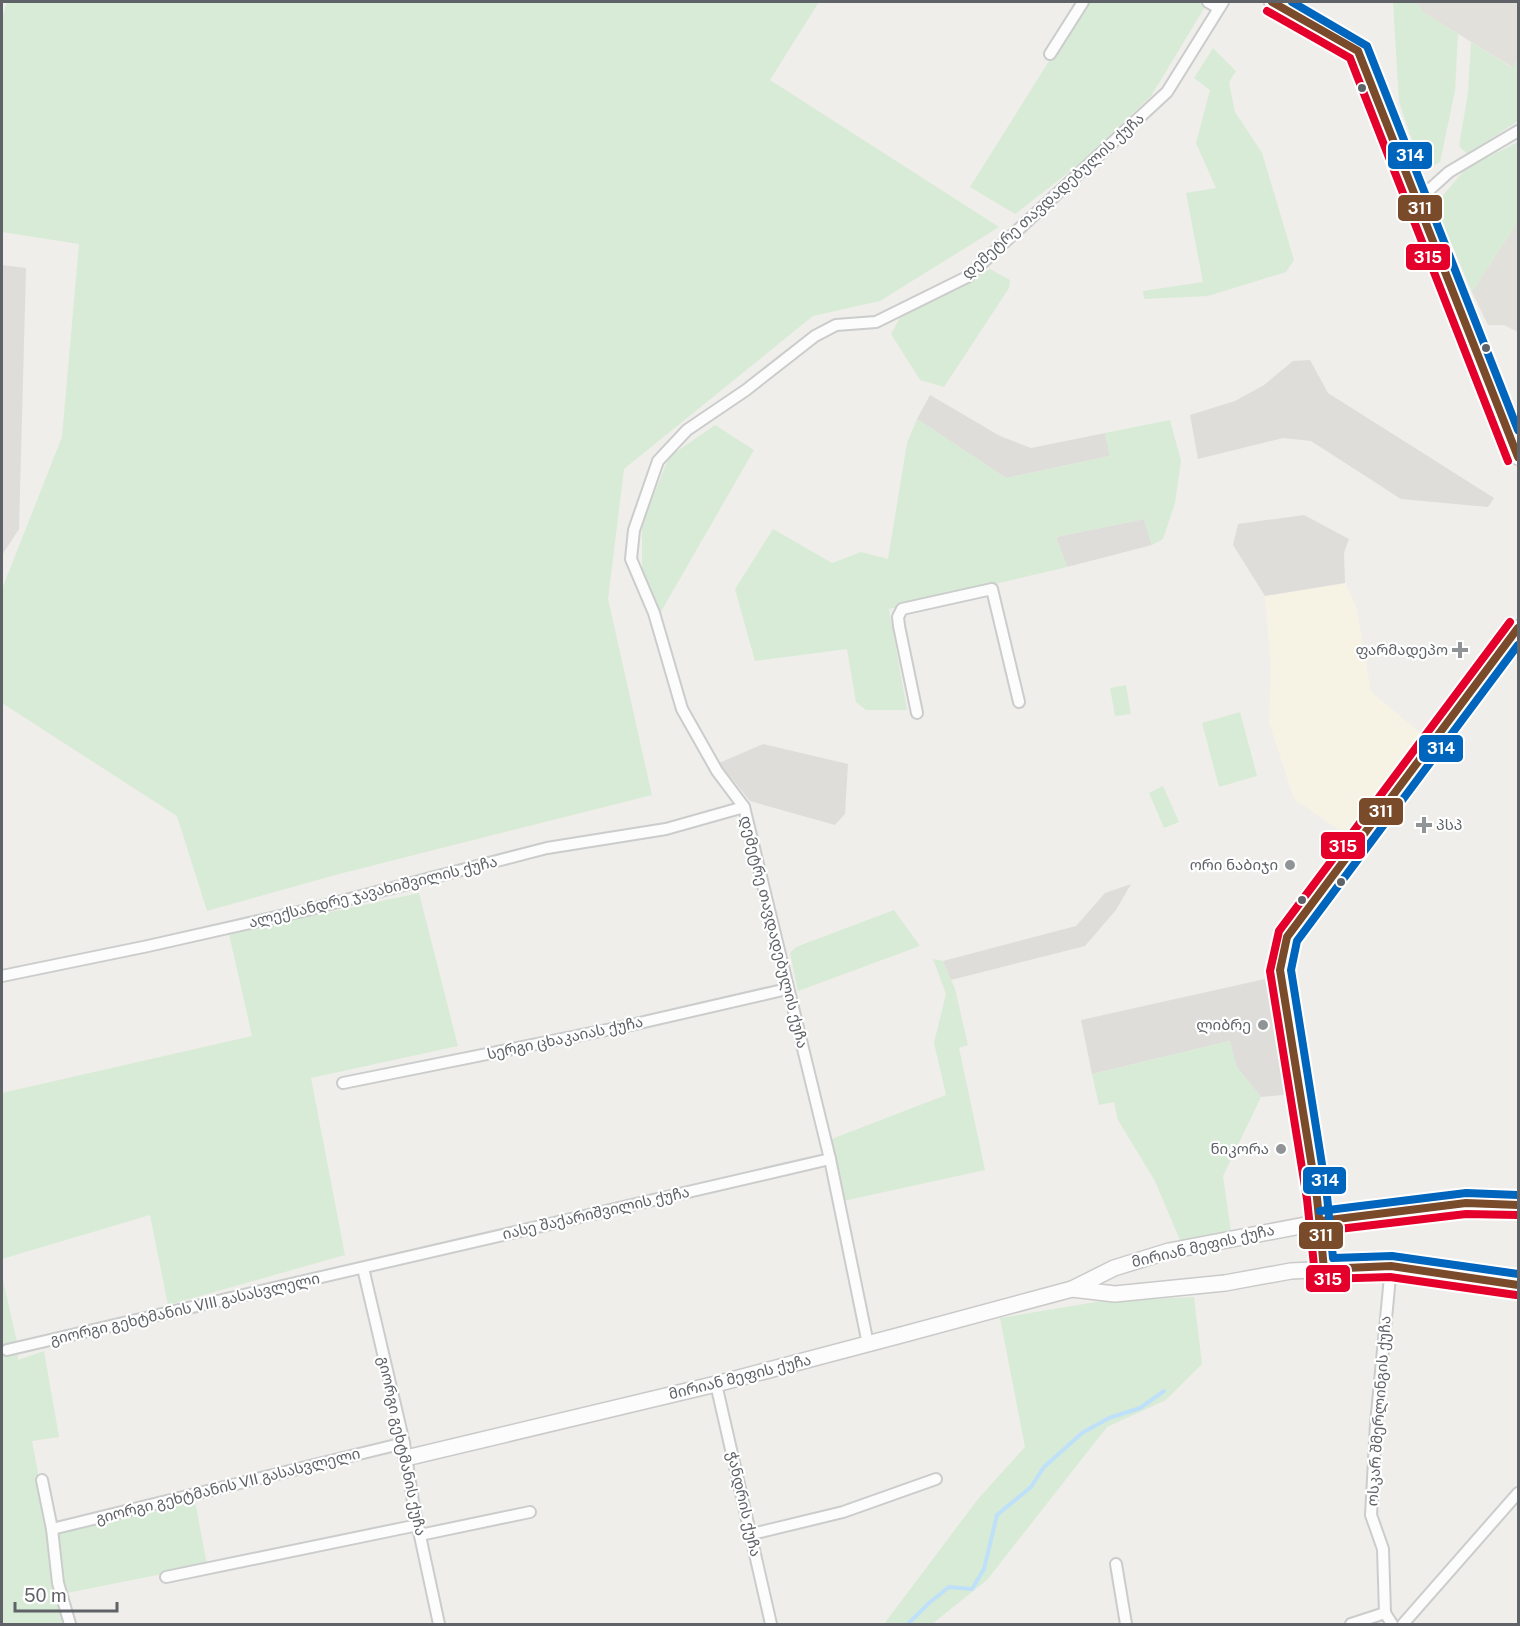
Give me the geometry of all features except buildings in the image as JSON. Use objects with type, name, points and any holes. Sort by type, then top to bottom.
[{"type":"street","points":[[1050,54],[1083,2]]},
{"type":"street","points":[[1208,2],[1221,4]]},
{"type":"street","points":[[1272,2],[1358,51],[1518,457]]},
{"type":"street","points":[[1297,2],[1302,19]]},
{"type":"street","name":"დემეტრე თავდადებულის ქუჩა","points":[[868,1344],[830,1159],[744,807],[717,771],[682,709],[654,613],[632,559],[634,530],[658,461],[687,430],[746,390],[835,321],[876,322],[968,277],[1167,92],[1221,4]]},
{"type":"street","points":[[1418,200],[1449,172],[1518,131]]},
{"type":"street","points":[[917,713],[899,626],[899,612],[902,609],[992,589],[1019,702]]},
{"type":"street","points":[[1324,1269],[1321,1221],[1280,970],[1287,937],[1518,628]]},
{"type":"street","name":"ალექსანდრე ჯავახიშვილის ქუჩა","points":[[2,976],[296,912],[547,848],[666,829],[744,807]]},
{"type":"street","name":"სერგი ცხაკაიას ქუჩა","points":[[343,1083],[631,1025],[787,989]]},
{"type":"street","name":"იასე შაქარიშვილის ქუჩა","points":[[363,1268],[830,1159]]},
{"type":"street","name":"მირიან მეფის ქუჩა","points":[[405,1450],[716,1384],[1072,1288],[1114,1268],[1169,1251],[1321,1221],[1466,1203],[1518,1205]]},
{"type":"street","name":"მირიან მეფის ქუჩა","points":[[1072,1288],[1122,1293],[1324,1269],[1392,1266],[1518,1285]]},
{"type":"street","name":"ოსკარ შმერლინგის ქუჩა","points":[[1385,1613],[1383,1549],[1372,1524],[1371,1506],[1376,1424],[1392,1266]]},
{"type":"street","name":"გიორგი გეხტმანის VIII გასასვლელი","points":[[7,1350],[363,1268]]},
{"type":"street","name":"გიორგი გეხტმანის ქუჩა","points":[[363,1268],[405,1450],[439,1624]]},
{"type":"street","points":[[1114,1268],[1110,1277],[1113,1286],[1122,1293]]},
{"type":"street","name":"ჭანდრის ქუჩა","points":[[716,1384],[771,1624]]},
{"type":"street","name":"გიორგი გეხტმანის VII გასასვლელი","points":[[52,1529],[405,1450]]},
{"type":"street","points":[[752,1534],[843,1512],[936,1479]]},
{"type":"street","points":[[42,1480],[52,1529],[58,1583],[70,1624]]},
{"type":"street","points":[[1403,1624],[1518,1493]]},
{"type":"street","points":[[166,1576],[530,1512]]},
{"type":"street","points":[[1116,1564],[1126,1624]]},
{"type":"street","points":[[1351,1624],[1385,1613],[1392,1624]]},
{"type":"shaded area","points":[[1417,2],[1518,2],[1518,58],[1513,68],[1423,12]]},
{"type":"shaded area","points":[[1518,221],[1518,332],[1504,325],[1488,325],[1472,292]]},
{"type":"shaded area","points":[[2,265],[26,268],[19,529],[2,555]]},
{"type":"shaded area","points":[[1310,360],[1328,393],[1494,498],[1488,507],[1401,499],[1311,441],[1283,438],[1198,459],[1190,415],[1235,401],[1264,385],[1293,361]]},
{"type":"shaded area","points":[[930,395],[1000,436],[1031,448],[1105,433],[1110,456],[1006,478],[917,419]]},
{"type":"shaded area","points":[[1304,515],[1349,539],[1344,553],[1345,583],[1265,596],[1233,545],[1238,524]]},
{"type":"shaded area","points":[[1144,519],[1152,545],[1067,567],[1056,537]]},
{"type":"shaded area","points":[[1345,583],[1357,609],[1371,692],[1424,736],[1424,745],[1354,835],[1348,836],[1294,799],[1269,722],[1271,668],[1265,596]]},
{"type":"shaded area","points":[[763,744],[848,764],[845,814],[835,825],[750,801],[719,763]]},
{"type":"shaded area","points":[[1131,884],[1116,910],[1085,946],[951,980],[943,961],[1076,926],[1105,893]]},
{"type":"shaded area","points":[[1265,979],[1292,1094],[1261,1097],[1236,1066],[1230,1041],[1092,1074],[1081,1020]]},
{"type":"green space","points":[[7,2],[819,2],[770,80],[999,227],[880,301],[813,316],[624,469],[608,599],[652,795],[339,874],[207,911],[177,816],[2,703],[2,589],[62,437],[79,244],[2,232],[2,19]]},
{"type":"green space","points":[[1086,2],[1208,2],[1151,96],[1078,165],[1015,214],[970,187]]},
{"type":"green space","points":[[1393,2],[1417,2],[1423,12],[1458,34],[1455,91],[1440,162],[1423,172],[1399,102]]},
{"type":"green space","points":[[1471,42],[1512,68],[1518,58],[1518,121],[1467,154],[1459,146],[1468,93]]},
{"type":"green space","points":[[1213,48],[1236,71],[1229,82],[1235,112],[1262,153],[1294,260],[1286,272],[1208,296],[1144,299],[1143,291],[1203,282],[1186,193],[1216,188],[1196,143],[1210,90],[1194,78]]},
{"type":"green space","points":[[1518,142],[1518,221],[1472,292],[1435,205],[1466,168]]},
{"type":"green space","points":[[990,269],[1010,280],[1009,288],[944,387],[920,380],[891,334],[900,318]]},
{"type":"green space","points":[[917,419],[1006,478],[1110,456],[1105,433],[1170,420],[1181,461],[1175,503],[1163,539],[1152,545],[1144,519],[1056,537],[1067,567],[889,609],[907,710],[866,710],[856,702],[847,649],[755,661],[735,589],[773,529],[832,563],[861,552],[888,559],[907,443]]},
{"type":"green space","points":[[715,425],[754,450],[659,615],[642,570],[642,524],[669,457]]},
{"type":"green space","points":[[1126,685],[1131,714],[1115,716],[1110,688]]},
{"type":"green space","points":[[1240,712],[1257,776],[1219,787],[1202,723]]},
{"type":"green space","points":[[1163,786],[1179,822],[1164,828],[1149,793]]},
{"type":"green space","points":[[419,893],[458,1046],[311,1078],[345,1255],[168,1305],[150,1215],[2,1259],[2,1093],[252,1036],[229,934]]},
{"type":"green space","points":[[894,910],[920,946],[798,991],[790,953],[796,947]]},
{"type":"green space","points":[[933,959],[943,961],[955,989],[968,1045],[959,1048],[985,1170],[843,1201],[829,1140],[946,1095],[934,1043],[946,994]]},
{"type":"green space","points":[[1230,1041],[1236,1066],[1261,1097],[1223,1176],[1231,1232],[1182,1245],[1155,1181],[1118,1120],[1114,1102],[1099,1105],[1092,1074]]},
{"type":"green space","points":[[2,1276],[17,1342],[18,1360],[44,1351],[59,1437],[32,1441],[50,1536],[195,1501],[207,1565],[62,1594],[66,1624],[2,1624]]},
{"type":"green space","points":[[1194,1297],[1202,1364],[1166,1400],[1107,1427],[987,1580],[932,1624],[884,1624],[978,1499],[1025,1447],[1000,1318],[1102,1301]]},
{"type":"waterway","points":[[908,1624],[949,1587],[972,1589],[984,1569],[997,1515],[1031,1487],[1044,1467],[1082,1433],[1109,1418],[1140,1408],[1164,1391]]},
{"type":"transit line","name":"311","points":[[1272,2],[1358,51],[1518,457]]},
{"type":"transit line","name":"314","points":[[1292,2],[1367,46],[1518,430]]},
{"type":"transit line","name":"315","points":[[1267,11],[1350,58],[1508,461]]},
{"type":"transit line","name":"315","points":[[1510,622],[1279,931],[1270,971],[1307,1199],[1315,1275],[1323,1279],[1390,1277],[1516,1295]]},
{"type":"transit line","name":"311","points":[[1518,628],[1287,937],[1280,970],[1317,1198],[1324,1269],[1391,1266],[1518,1285]]},
{"type":"transit line","name":"314","points":[[1518,645],[1297,941],[1291,970],[1327,1196],[1333,1258],[1392,1256],[1518,1274]]},
{"type":"transit line","name":"314","points":[[1320,1211],[1466,1193],[1518,1195]]},
{"type":"transit line","name":"311","points":[[1321,1221],[1466,1203],[1518,1205]]},
{"type":"transit line","name":"315","points":[[1322,1231],[1466,1214],[1518,1215]]},
{"type":"place","name":"ფარმადეპო","points":[[1460,650]]},
{"type":"place","name":"პსპ","points":[[1424,825]]},
{"type":"place","name":"ორი ნაბიჯი","points":[[1290,865]]},
{"type":"place","name":"ლიბრე","points":[[1263,1025]]},
{"type":"place","name":"ნიკორა","points":[[1281,1149]]}]
